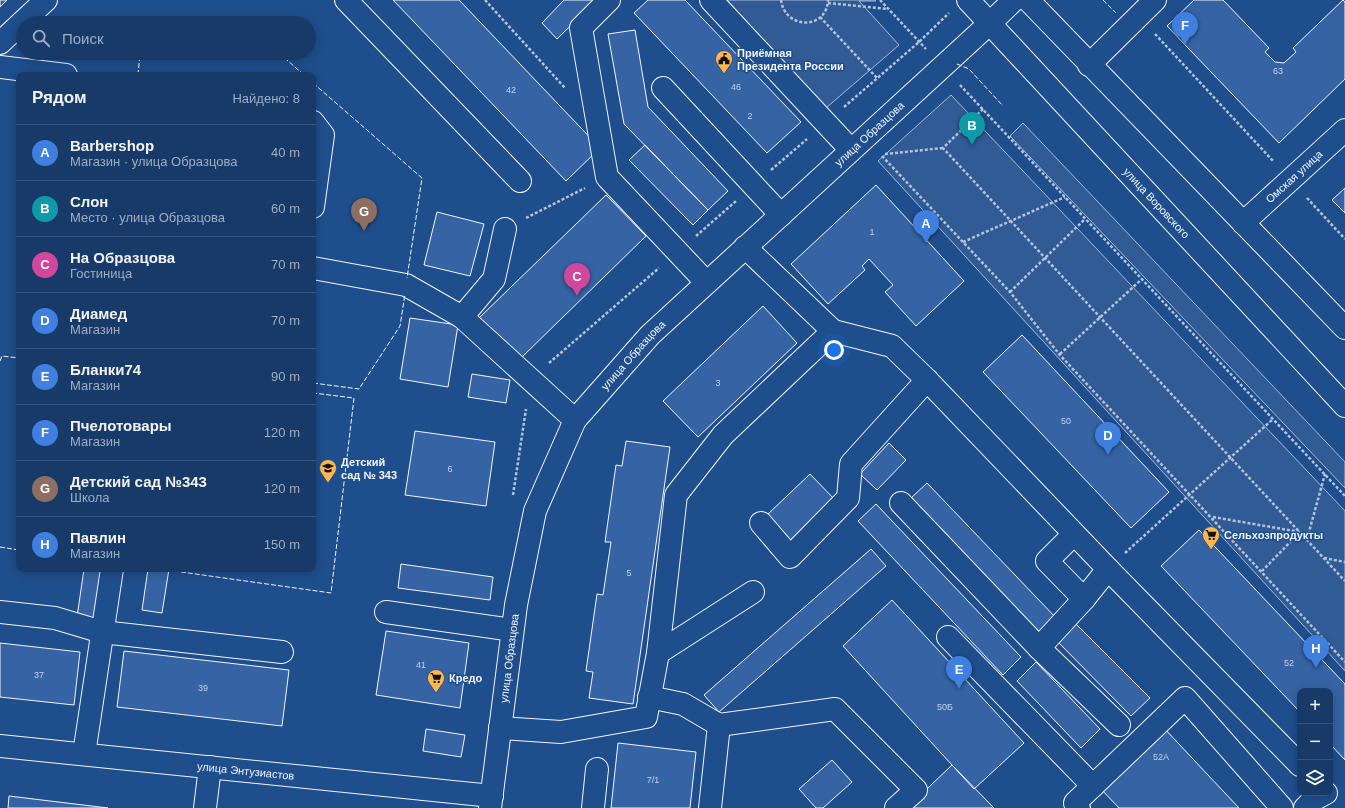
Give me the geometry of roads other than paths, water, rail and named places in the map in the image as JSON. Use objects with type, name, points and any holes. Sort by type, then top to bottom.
[{"type":"street","points":[[29,16],[46,0]]},
{"type":"street","points":[[346,0],[520,181]]},
{"type":"street","points":[[609,0],[581,28],[607,177],[706,282]]},
{"type":"street","points":[[710,0],[851,150]]},
{"type":"street","name":"улица Образцова","points":[[491,802],[512,630],[535,511],[575,420],[650,335],[1014,0]]},
{"type":"street","points":[[1028,0],[1089,65],[1345,328]]},
{"type":"street","points":[[1089,65],[1155,0]]},
{"type":"street","name":"улица Воровского","points":[[960,5],[989,24],[1345,406]]},
{"type":"street","points":[[0,43],[16,28]]},
{"type":"street","points":[[0,67],[41,72]]},
{"type":"street","points":[[663,88],[781,215]]},
{"type":"street","points":[[316,126],[323,135],[316,185]]},
{"type":"street","name":"Омская улица","points":[[1243,223],[1345,130]]},
{"type":"street","points":[[462,317],[494,279],[505,229]]},
{"type":"street","points":[[745,247],[833,331],[892,346],[927,380],[1074,534],[1297,762]]},
{"type":"street","points":[[316,269],[406,285],[462,317],[575,420]]},
{"type":"street","points":[[500,728],[561,732],[646,717],[658,653],[676,495],[723,435],[833,331]]},
{"type":"street","points":[[760,523],[790,557],[848,498],[851,464],[927,380]]},
{"type":"street","points":[[901,503],[1039,648],[1046,653],[1119,725]]},
{"type":"street","points":[[1074,534],[1047,561],[1084,599]]},
{"type":"street","points":[[1039,648],[1084,599],[1108,569]]},
{"type":"street","points":[[84,754],[112,572]]},
{"type":"street","points":[[658,653],[753,592]]},
{"type":"street","points":[[0,612],[54,618],[102,632],[282,652]]},
{"type":"street","points":[[386,612],[512,630]]},
{"type":"street","points":[[948,637],[1093,786]]},
{"type":"street","points":[[649,697],[683,704],[720,725],[835,709],[916,790],[896,808]]},
{"type":"street","points":[[1079,808],[1075,803],[1185,698],[1282,808]]},
{"type":"street","points":[[710,808],[720,725]]},
{"type":"street","name":"улица Энтузиастов","points":[[0,746],[210,767],[491,802]]},
{"type":"street","points":[[206,808],[210,767]]},
{"type":"street","points":[[593,808],[597,769]]},
{"type":"street","points":[[1305,808],[1313,800],[1320,796]]},
{"type":"street","points":[[1326,796],[1327,808]]},
{"type":"place","name":"Пчелотовары","points":[[1185,45]]},
{"type":"place","name":"Приёмная Президента России","points":[[724,74]]},
{"type":"place","name":"Слон","points":[[972,145]]},
{"type":"place","name":"Детский сад №343","points":[[364,231]]},
{"type":"place","name":"Barbershop","points":[[926,243]]},
{"type":"place","name":"На Образцова","points":[[577,296]]},
{"type":"place","name":"Диамед","points":[[1108,455]]},
{"type":"place","name":"Детский сад № 343","points":[[328,483]]},
{"type":"place","name":"Сельхозпродукты","points":[[1211,550]]},
{"type":"place","name":"Павлин","points":[[1316,668]]},
{"type":"place","name":"Бланки74","points":[[959,689]]},
{"type":"place","name":"Кредо","points":[[436,693]]}]
